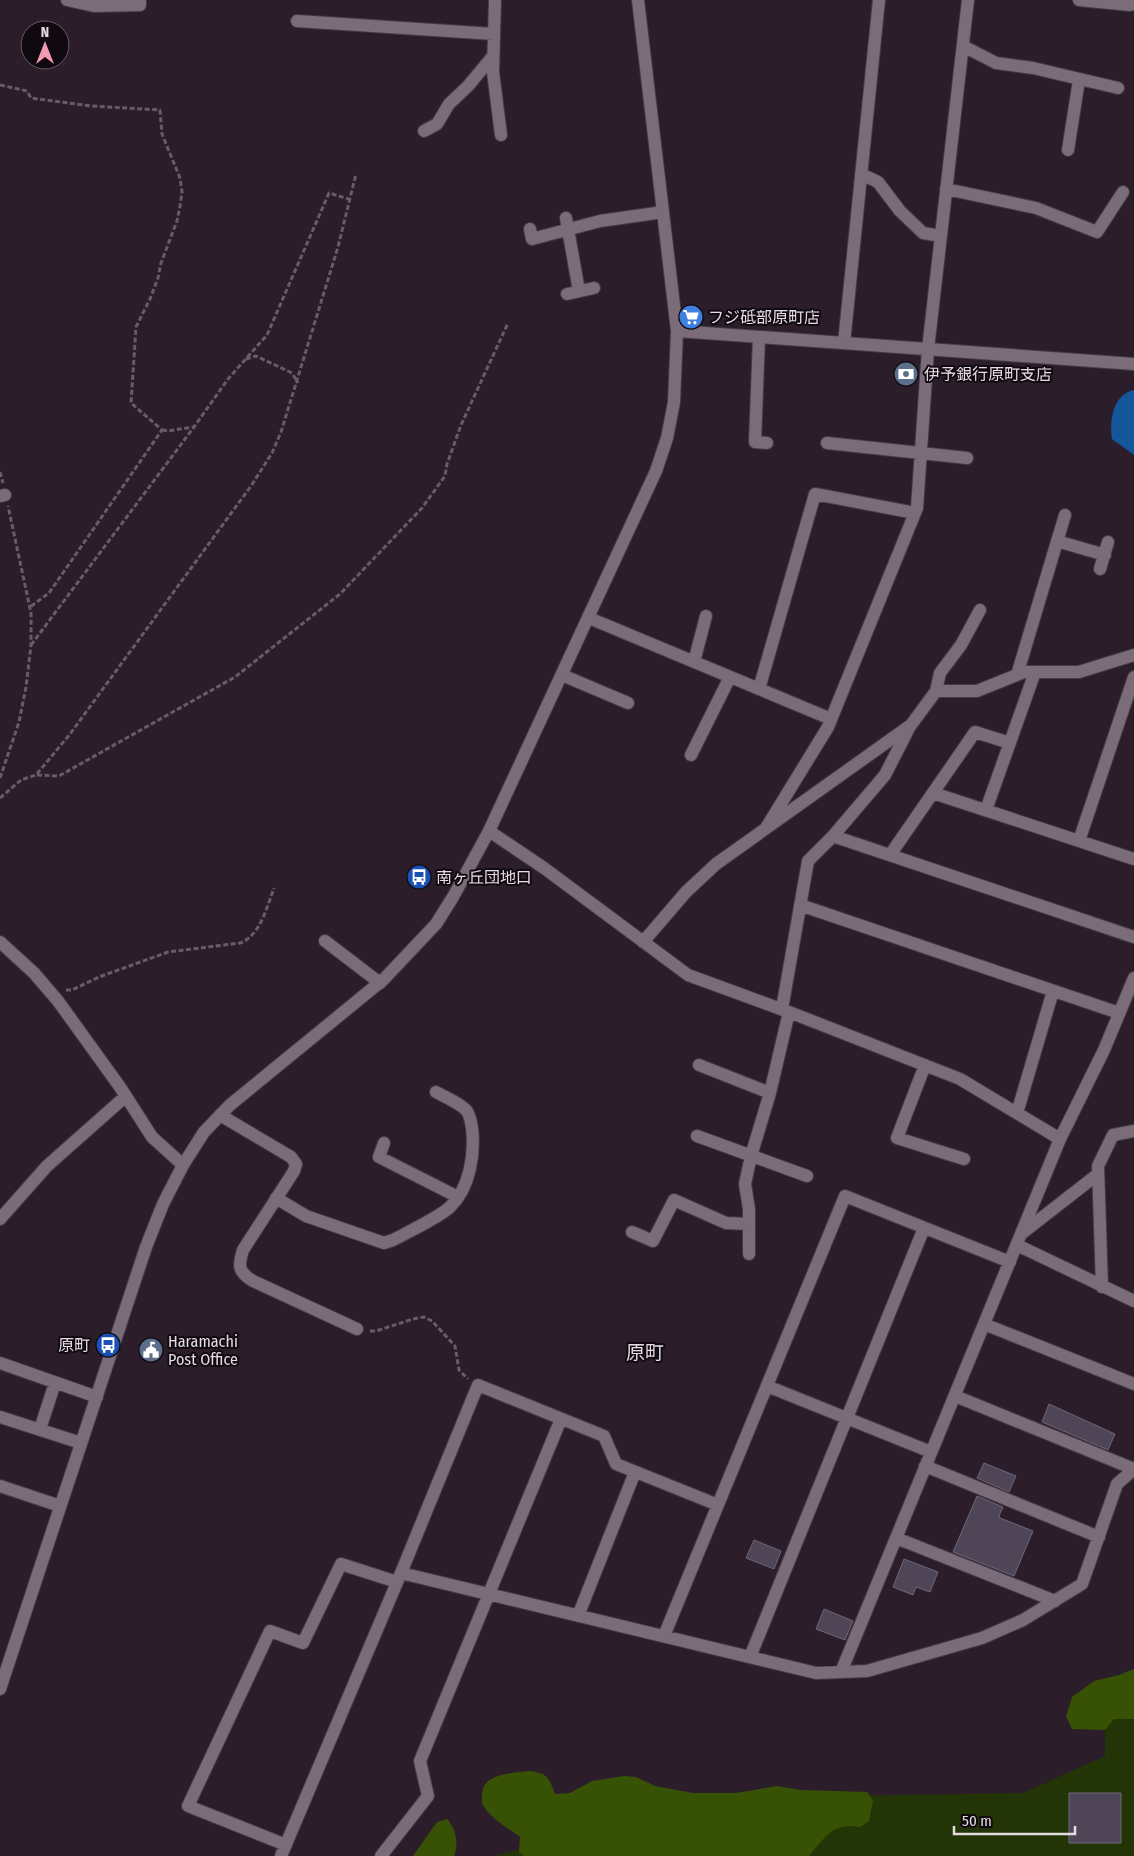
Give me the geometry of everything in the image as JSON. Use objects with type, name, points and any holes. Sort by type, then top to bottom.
[{"type":"street","points":[[67,0],[88,2],[94,6],[140,5],[140,0]]},
{"type":"street","points":[[495,0],[493,72],[500,135]]},
{"type":"street","points":[[0,1689],[146,1247],[163,1204],[183,1165],[204,1132],[230,1105],[380,983],[436,924],[489,831],[656,471],[674,402],[677,331],[638,0]]},
{"type":"street","points":[[844,343],[879,0]]},
{"type":"street","points":[[766,828],[832,719],[917,508],[928,349],[968,0]]},
{"type":"street","points":[[1079,0],[1131,5]]},
{"type":"street","points":[[297,21],[494,34]]},
{"type":"street","points":[[963,46],[996,62],[1033,68],[1118,88]]},
{"type":"street","points":[[424,131],[437,124],[448,104],[468,86],[493,56]]},
{"type":"street","points":[[1068,150],[1079,80]]},
{"type":"street","points":[[861,174],[878,182],[900,211],[923,233],[941,236]]},
{"type":"street","points":[[946,189],[1036,208],[1097,232],[1123,192]]},
{"type":"street","points":[[530,229],[532,239],[567,224],[663,212]]},
{"type":"street","points":[[567,224],[573,293],[594,288]]},
{"type":"street","points":[[677,331],[1134,364]]},
{"type":"street","points":[[759,337],[755,442],[767,443]]},
{"type":"street","points":[[827,444],[967,458]]},
{"type":"street","points":[[759,689],[815,494],[915,513]]},
{"type":"street","points":[[1017,675],[1065,515]]},
{"type":"street","points":[[1057,541],[1104,555]]},
{"type":"street","points":[[1100,569],[1108,542]]},
{"type":"street","points":[[749,1254],[750,1209],[745,1184],[751,1156],[770,1093],[786,1010],[808,861],[833,836],[885,775],[910,726],[936,691],[940,673],[961,645],[980,610]]},
{"type":"street","points":[[694,662],[706,616]]},
{"type":"street","points":[[589,618],[832,719]]},
{"type":"street","points":[[936,691],[977,691],[1024,672],[1080,672],[1134,655]]},
{"type":"street","points":[[986,810],[1035,672]]},
{"type":"street","points":[[562,675],[628,704]]},
{"type":"street","points":[[691,755],[730,677]]},
{"type":"street","points":[[1079,841],[1134,677]]},
{"type":"street","points":[[643,942],[686,892],[716,864],[910,726]]},
{"type":"street","points":[[890,855],[975,732],[1010,743]]},
{"type":"street","points":[[933,792],[1134,860]]},
{"type":"street","points":[[489,831],[544,868],[688,976],[786,1010],[960,1079],[1060,1139]]},
{"type":"street","points":[[833,836],[1134,937]]},
{"type":"street","points":[[800,905],[1119,1013]]},
{"type":"street","points":[[325,941],[380,983]]},
{"type":"street","points":[[0,942],[34,972],[58,1001],[126,1096],[152,1137],[183,1165]]},
{"type":"street","points":[[841,1672],[1060,1139],[1104,1050],[1134,978]]},
{"type":"street","points":[[1017,1113],[1054,991]]},
{"type":"street","points":[[700,1065],[770,1093]]},
{"type":"street","points":[[925,1065],[897,1138],[964,1159]]},
{"type":"street","points":[[276,1198],[306,1216],[384,1243],[393,1240],[448,1208],[458,1197],[468,1174],[472,1145],[471,1120],[467,1110],[436,1092]]},
{"type":"street","points":[[0,1220],[48,1166],[126,1096]]},
{"type":"street","points":[[220,1115],[291,1157],[296,1164],[243,1250],[239,1262],[240,1270],[253,1281],[357,1329]]},
{"type":"street","points":[[1102,1287],[1098,1166],[1113,1135],[1134,1131]]},
{"type":"street","points":[[698,1136],[807,1176]]},
{"type":"street","points":[[384,1143],[379,1157],[458,1197]]},
{"type":"street","points":[[1019,1240],[1098,1174]]},
{"type":"street","points":[[664,1636],[845,1196],[1010,1262]]},
{"type":"street","points":[[632,1232],[653,1240],[674,1200],[726,1223],[749,1224]]},
{"type":"street","points":[[750,1657],[924,1228]]},
{"type":"street","points":[[1019,1240],[1102,1287],[1134,1301]]},
{"type":"street","points":[[984,1324],[1134,1384]]},
{"type":"street","points":[[0,1363],[97,1397]]},
{"type":"street","points":[[40,1429],[55,1383]]},
{"type":"street","points":[[718,1505],[616,1464],[604,1436],[478,1385],[399,1578],[284,1851],[188,1806],[270,1631],[303,1643],[341,1564],[399,1578],[488,1594],[816,1673],[867,1671],[982,1638],[1023,1620],[1082,1584],[1117,1484],[1134,1469],[955,1396]]},
{"type":"street","points":[[767,1386],[931,1452]]},
{"type":"street","points":[[0,1417],[81,1442]]},
{"type":"street","points":[[381,1856],[428,1796],[420,1761],[562,1419]]},
{"type":"street","points":[[925,1466],[1099,1537]]},
{"type":"street","points":[[578,1616],[635,1472]]},
{"type":"street","points":[[0,1486],[60,1506]]},
{"type":"street","points":[[896,1538],[1055,1601]]},
{"type":"path","points":[[0,85],[27,91],[31,98],[91,106],[160,110],[162,134],[180,178],[182,192],[177,221],[161,263],[158,278],[136,327],[131,403],[162,430],[168,431],[194,427]]},
{"type":"path","points":[[36,775],[70,734],[251,486],[278,439],[298,383],[338,247],[356,174]]},
{"type":"path","points":[[31,645],[228,379],[267,335],[329,194],[349,198]]},
{"type":"path","points":[[0,798],[21,780],[36,775],[59,776],[235,677],[340,594],[422,508],[445,476],[447,464],[461,425],[508,323]]},
{"type":"path","points":[[246,359],[256,356],[292,373],[298,383]]},
{"type":"path","points":[[30,607],[49,593],[162,430]]},
{"type":"path","points":[[0,472],[3,496],[30,607],[31,645],[26,687],[19,722],[0,778]]},
{"type":"path","points":[[43,983],[52,982],[65,990],[72,990],[99,977],[168,952],[240,943],[248,940],[264,914],[274,888]]},
{"type":"path","points":[[357,1329],[376,1332],[424,1317],[432,1321],[456,1346],[459,1370],[466,1379]]},
{"type":"green space","points":[[1134,1669],[1134,1719],[1114,1719],[1105,1730],[1072,1729],[1066,1716],[1072,1697],[1094,1681]]},
{"type":"green space","points":[[1134,1699],[1134,1856],[494,1856],[573,1836],[659,1799],[1023,1793],[1105,1756],[1105,1700]]},
{"type":"green space","points":[[529,1771],[540,1773],[547,1777],[555,1794],[570,1793],[592,1781],[624,1776],[636,1777],[655,1786],[693,1793],[736,1793],[777,1786],[801,1790],[867,1792],[873,1800],[869,1821],[860,1827],[850,1826],[836,1829],[825,1837],[809,1856],[524,1856],[519,1852],[520,1837],[489,1813],[482,1803],[482,1795],[483,1788],[493,1778]]},
{"type":"green space","points":[[447,1819],[453,1827],[456,1836],[454,1856],[413,1856],[437,1822]]},
{"type":"water","points":[[1134,390],[1134,455],[1112,439],[1111,424],[1114,409],[1121,397]]},
{"type":"building","points":[[1049,1404],[1115,1434],[1108,1450],[1042,1422]]},
{"type":"building","points":[[984,1463],[1016,1476],[1009,1492],[977,1478]]},
{"type":"building","points":[[977,1496],[1003,1507],[1000,1518],[1033,1531],[1014,1576],[953,1552]]},
{"type":"building","points":[[754,1540],[781,1551],[774,1569],[746,1558]]},
{"type":"building","points":[[904,1559],[938,1572],[930,1592],[916,1587],[913,1595],[893,1587]]},
{"type":"building","points":[[824,1609],[853,1621],[845,1640],[816,1629]]},
{"type":"building","points":[[1069,1793],[1121,1793],[1121,1843],[1069,1843]]},
{"type":"place","name":"フジ砥部原町店","points":[[691,317]]},
{"type":"place","name":"伊予銀行原町支店","points":[[906,374]]},
{"type":"place","name":"南ヶ丘団地口","points":[[419,877]]},
{"type":"place","name":"原町","points":[[108,1345]]},
{"type":"place","name":"Haramachi Post Office","points":[[151,1350]]},
{"type":"district","name":"原町","points":[[645,1352]]}]
